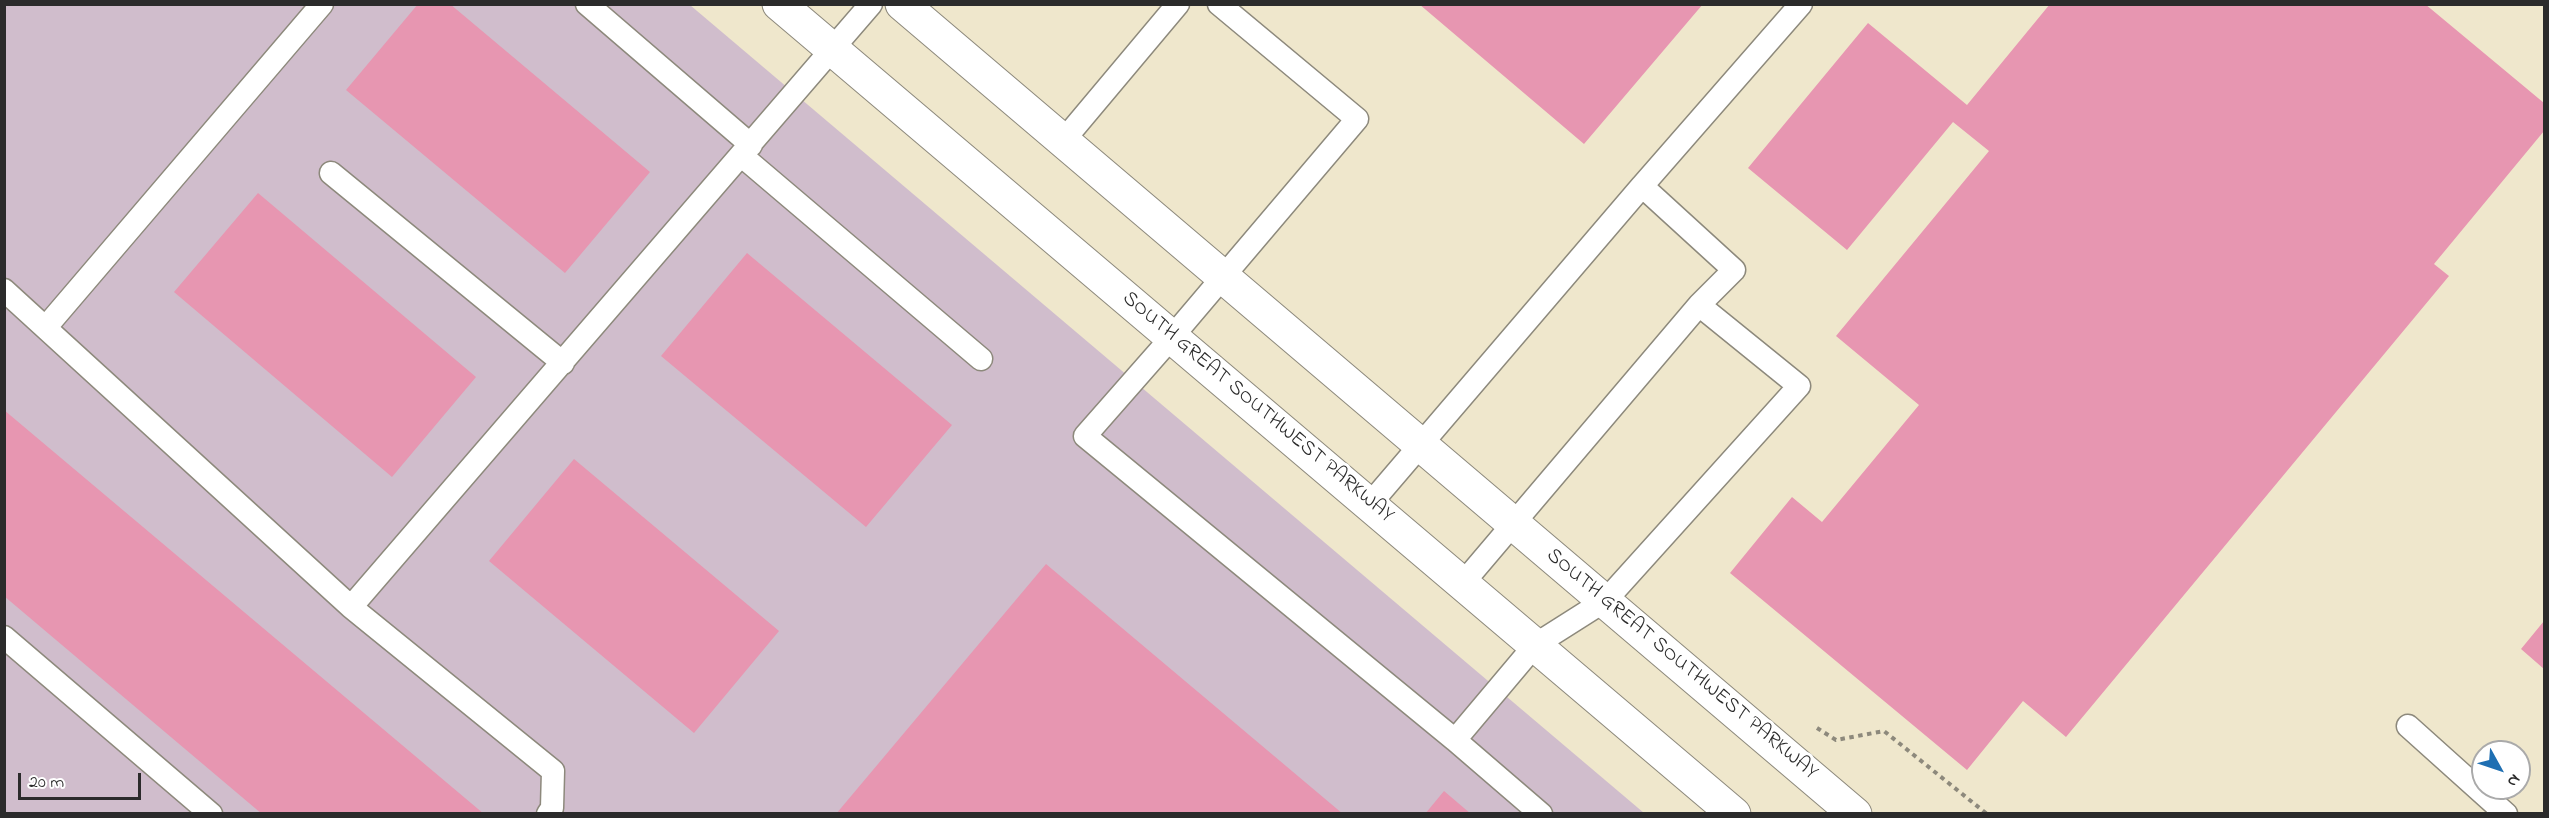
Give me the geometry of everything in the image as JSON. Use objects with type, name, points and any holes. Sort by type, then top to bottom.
[{"type":"main road","name":"SOUTH GREAT SOUTHWEST PARKWAY","points":[[779,4],[1734,813]]},
{"type":"main road","name":"SOUTH GREAT SOUTHWEST PARKWAY","points":[[902,4],[1855,813]]},
{"type":"lane","points":[[46,327],[322,4]]},
{"type":"lane","points":[[587,4],[746,151],[981,359]]},
{"type":"lane","points":[[351,607],[872,4]]},
{"type":"lane","points":[[1063,141],[1178,4]]},
{"type":"lane","points":[[1219,4],[1357,119],[1085,436],[1541,813]]},
{"type":"lane","points":[[1370,504],[1801,4]]},
{"type":"lane","points":[[331,172],[563,363]]},
{"type":"lane","points":[[1463,583],[1699,305],[1734,270],[1642,186]]},
{"type":"lane","points":[[4,290],[351,607],[553,771],[552,808],[548,813]]},
{"type":"lane","points":[[1455,740],[1535,645],[1606,600],[1799,386],[1699,305]]},
{"type":"lane","points":[[4,637],[211,813]]},
{"type":"lane","points":[[2408,726],[2506,813]]},
{"type":"path","points":[[1810,724],[1836,740],[1884,731],[1987,813]]},
{"type":"shaded area","points":[[5,4],[690,5],[1644,813],[5,814]]},
{"type":"building","points":[[418,4],[450,4],[650,172],[565,273],[346,90]]},
{"type":"building","points":[[1419,4],[1703,4],[1584,144]]},
{"type":"building","points":[[2050,4],[2425,4],[2544,103],[2544,131],[2434,264],[2449,276],[2066,737],[2023,701],[1967,770],[1730,573],[1792,497],[1822,522],[1919,405],[1836,336],[1989,151],[1953,122],[1847,250],[1748,168],[1868,23],[1967,105]]},
{"type":"building","points":[[258,193],[476,377],[392,477],[174,292]]},
{"type":"building","points":[[747,253],[952,425],[866,527],[661,356]]},
{"type":"building","points":[[4,410],[484,814],[262,814],[4,596]]},
{"type":"building","points":[[574,459],[779,631],[694,733],[489,561]]},
{"type":"building","points":[[1046,564],[1343,814],[836,814]]},
{"type":"building","points":[[2544,621],[2544,669],[2521,649]]},
{"type":"building","points":[[1444,791],[1471,814],[1425,814]]}]
